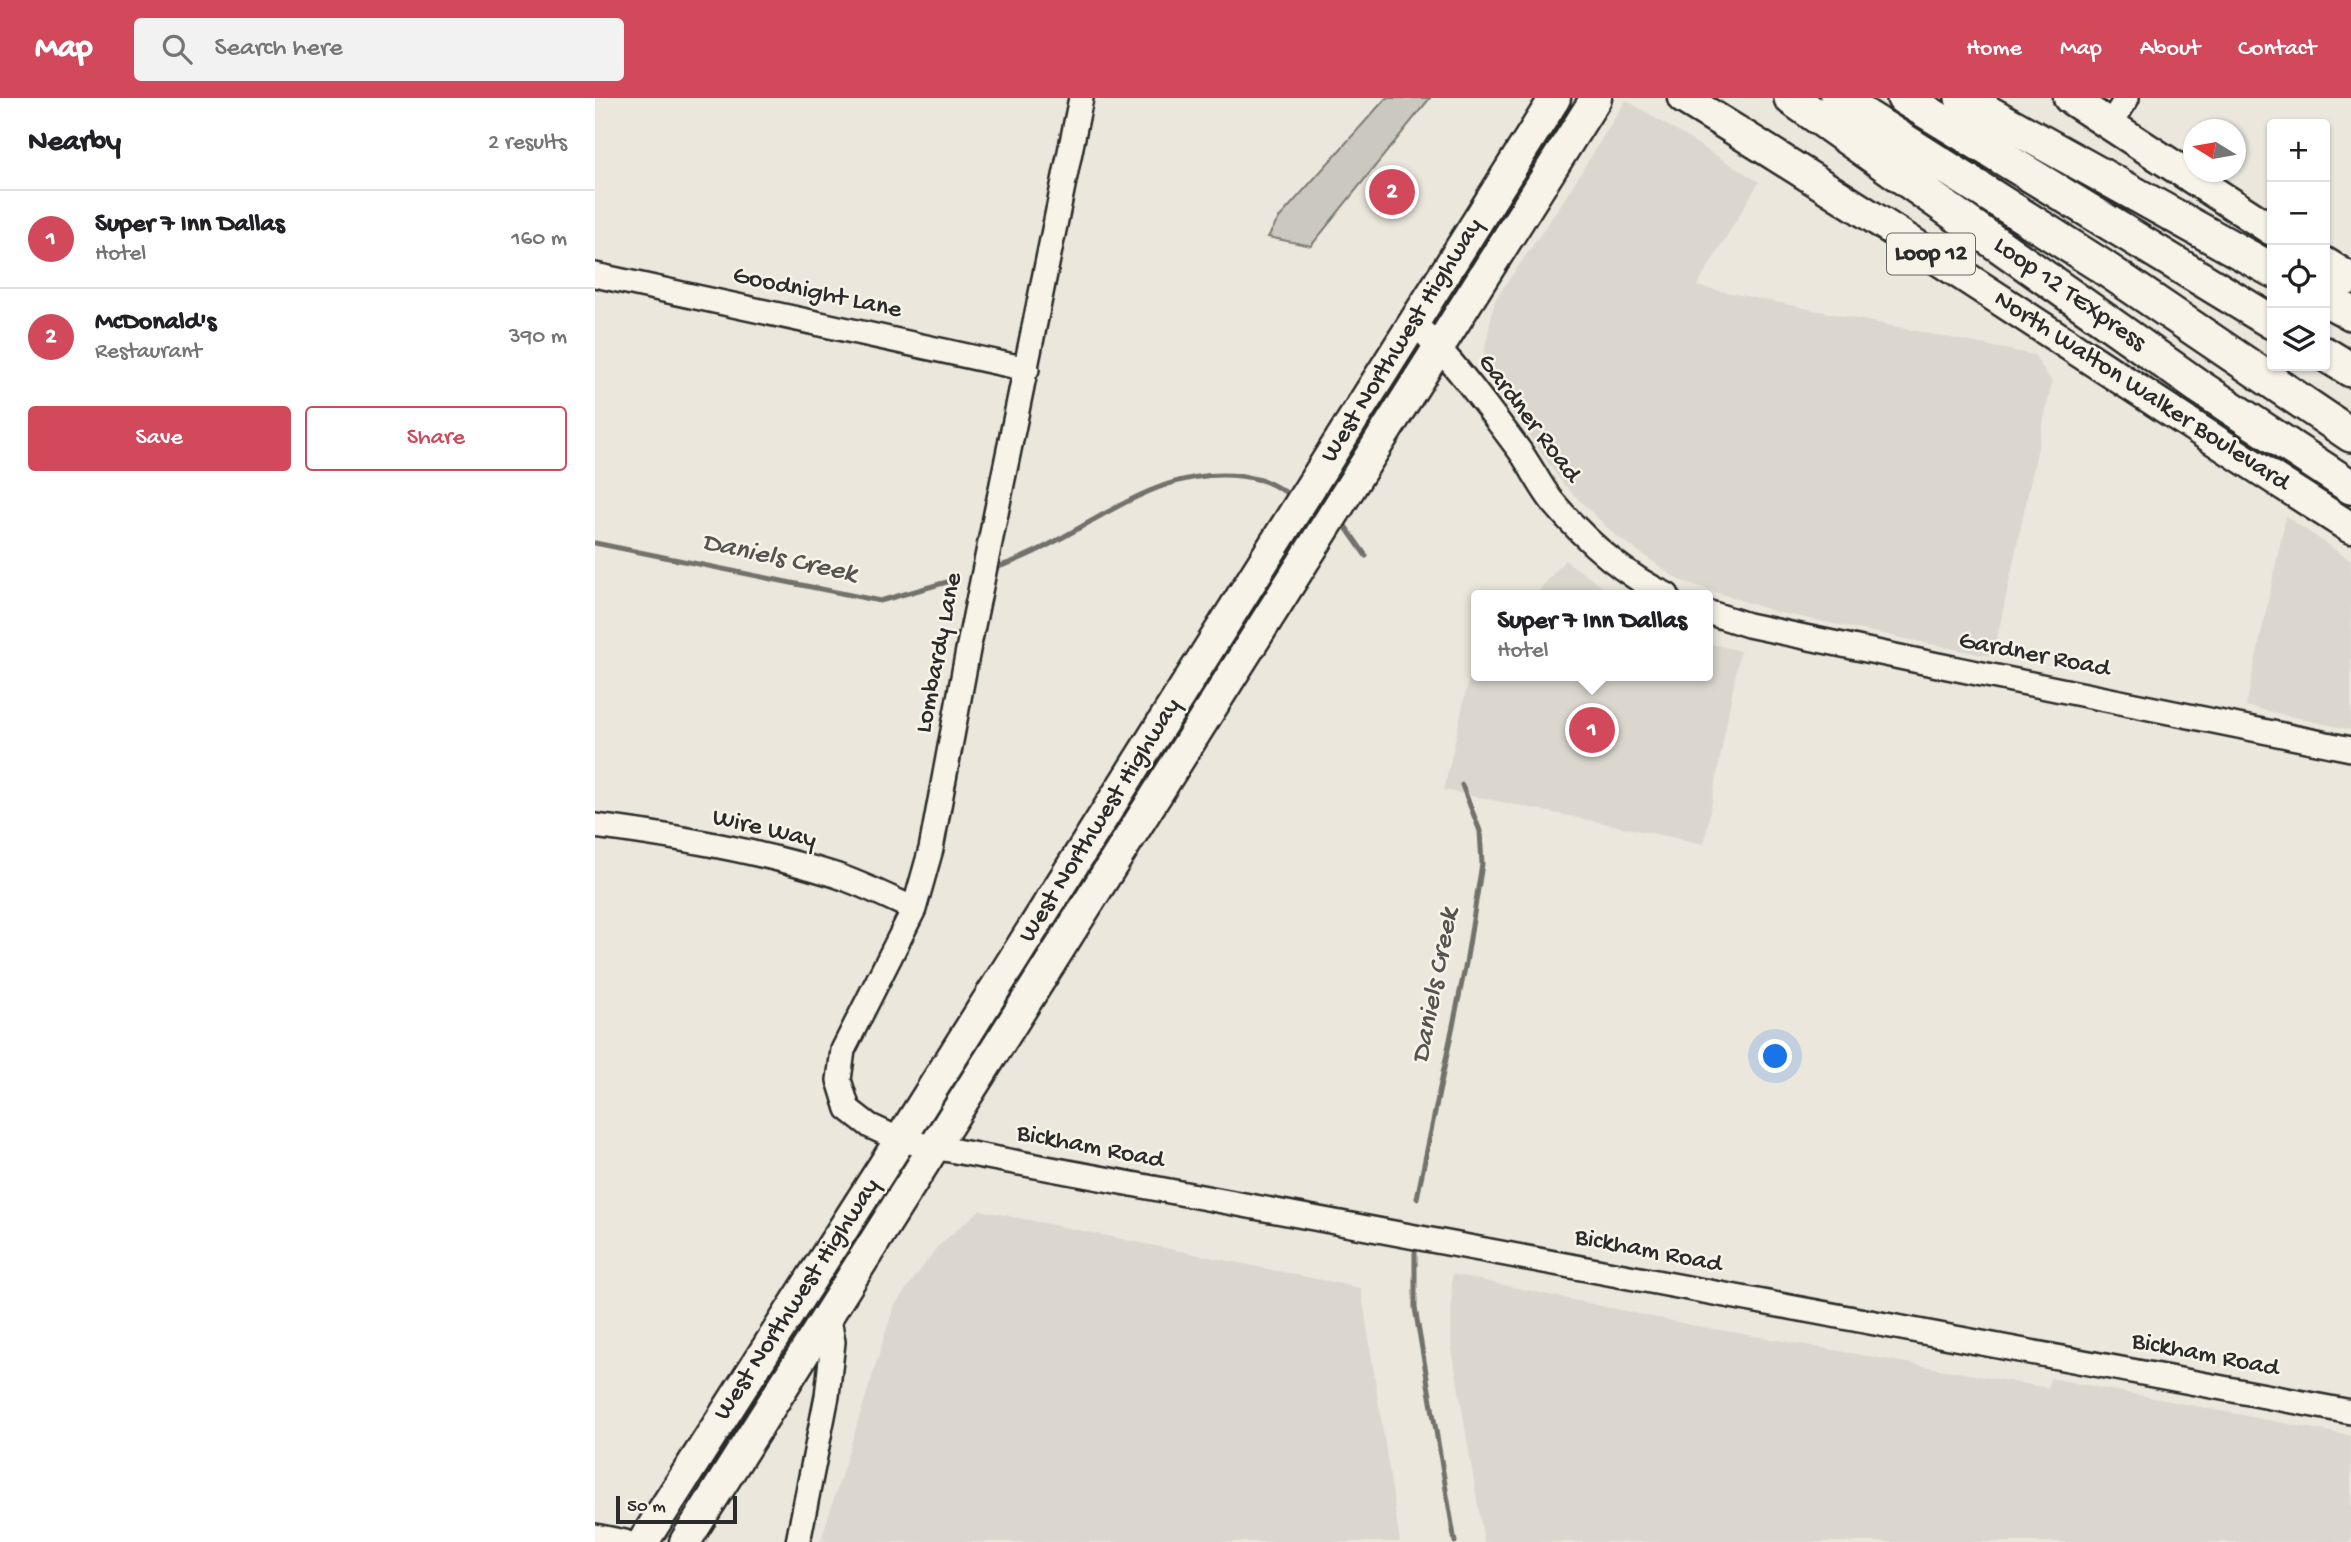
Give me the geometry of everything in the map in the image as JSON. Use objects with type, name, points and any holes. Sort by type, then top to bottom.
[{"type":"highway","name":"Loop 12 TEXpress","points":[[1791,98],[2198,386],[2351,487]]},
{"type":"highway","points":[[1837,98],[2100,265],[2351,435]]},
{"type":"highway","points":[[1904,98],[2267,319]]},
{"type":"highway","points":[[1962,98],[2267,267]]},
{"type":"highway","points":[[2100,265],[2126,301],[2351,475]]},
{"type":"highway","points":[[2330,302],[2351,313]]},
{"type":"highway","points":[[2330,357],[2351,370]]},
{"type":"main road","name":"West Northwest Highway","points":[[643,1542],[1038,922],[1555,98]]},
{"type":"main road","name":"West Northwest Highway","points":[[685,1542],[1596,98]]},
{"type":"main road","name":"North Walton Walker Boulevard","points":[[1683,98],[1875,218],[2175,416],[2351,528]]},
{"type":"main road","points":[[2069,98],[2267,227]]},
{"type":"main road","points":[[2330,266],[2351,279]]},
{"type":"main road","points":[[1151,742],[1178,759]]},
{"type":"main road","points":[[1038,922],[1065,938]]},
{"type":"street","name":"Lombardy Lane","points":[[934,1147],[900,1140],[870,1126],[848,1109],[839,1080],[843,1051],[914,909],[931,849],[968,650],[1081,98]]},
{"type":"street","points":[[2110,125],[2127,98]]},
{"type":"street","name":"Goodnight Lane","points":[[595,275],[1027,369]]},
{"type":"street","name":"Gardner Road","points":[[1415,323],[1439,347],[1519,449],[1551,500],[1603,553],[1630,575],[1658,590]]},
{"type":"street","name":"Gardner Road","points":[[1713,614],[1748,625],[2351,749]]},
{"type":"street","name":"Wire Way","points":[[595,826],[644,832],[795,864],[857,883],[914,909]]},
{"type":"street","name":"Bickham Road","points":[[934,1147],[2351,1412]]},
{"type":"street","points":[[798,1542],[827,1396],[833,1342],[828,1313]]},
{"type":"street","points":[[595,1536],[625,1542]]},
{"type":"shaded area","points":[[1386,98],[1430,98],[1311,246],[1268,237],[1279,218]]},
{"type":"shaded area","points":[[1626,100],[1759,182],[1697,286],[2034,355],[2052,382],[1993,657],[1776,612],[1679,580],[1615,535],[1563,484],[1481,367],[1495,300],[1560,206]]},
{"type":"shaded area","points":[[2286,516],[2351,561],[2351,730],[2246,706]]},
{"type":"shaded area","points":[[1565,560],[1607,590],[1539,590]]},
{"type":"shaded area","points":[[1713,644],[1740,651],[1704,844],[1444,790],[1471,669],[1471,681],[1713,681]]},
{"type":"shaded area","points":[[980,1210],[1361,1288],[1400,1542],[821,1540],[894,1306],[938,1246]]},
{"type":"shaded area","points":[[1452,1274],[1681,1323],[2048,1388],[2050,1378],[2351,1436],[2351,1542],[1484,1542],[1451,1343]]},
{"type":"waterway","name":"Daniels Creek","points":[[998,567],[1031,554],[1125,502],[1190,478],[1225,475],[1261,480],[1294,497]]},
{"type":"waterway","name":"Daniels Creek","points":[[1340,523],[1366,556]]},
{"type":"waterway","name":"Daniels Creek","points":[[595,543],[880,601],[954,580]]},
{"type":"waterway","name":"Daniels Creek","points":[[1417,1198],[1466,963],[1482,864],[1480,831],[1462,785]]},
{"type":"waterway","name":"Daniels Creek","points":[[1415,1253],[1415,1308],[1455,1542]]},
{"type":"place","name":"McDonald's","points":[[1392,192]]},
{"type":"place","name":"Super 7 Inn Dallas","points":[[1592,730]]}]
